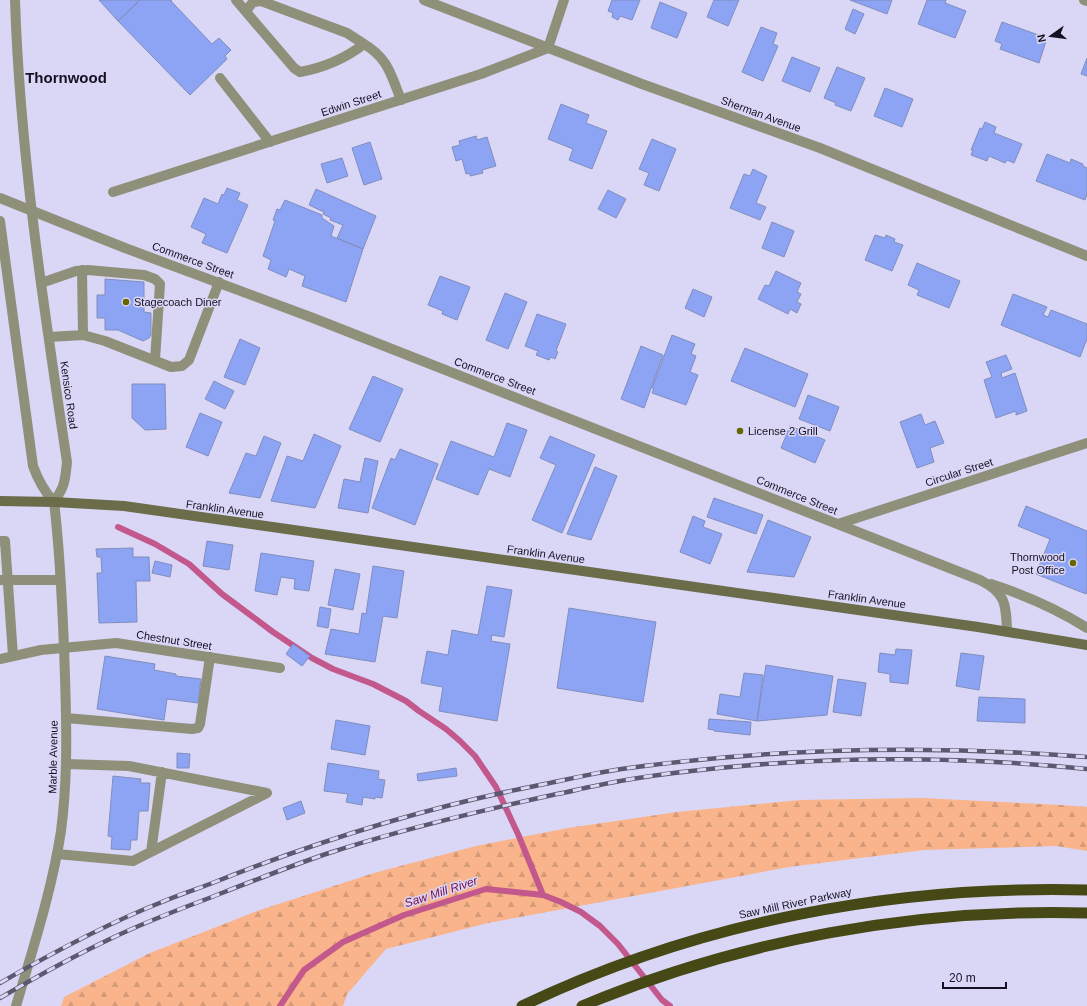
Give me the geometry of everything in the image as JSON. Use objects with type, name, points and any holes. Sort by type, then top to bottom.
[{"type":"highway","name":"Saw Mill River Parkway","points":[[522,1006],[567,986],[661,950],[752,924],[789,916],[864,902],[904,897],[1020,889],[1087,890]]},
{"type":"highway","points":[[582,1006],[616,992],[707,961],[781,942],[833,932],[895,922],[1002,914],[1047,912],[1087,913]]},
{"type":"main road","name":"Franklin Avenue","points":[[0,501],[124,506],[1007,631],[1087,645]]},
{"type":"street","name":"Kensico Road","points":[[15,0],[18,72],[24,145],[41,283],[67,462],[66,477],[63,489],[54,502]]},
{"type":"street","points":[[236,0],[294,68],[300,72],[310,70],[350,54],[364,44]]},
{"type":"street","name":"Sherman Avenue","points":[[424,0],[642,84],[820,148],[1087,256]]},
{"type":"street","points":[[548,48],[564,0]]},
{"type":"street","points":[[246,11],[253,2],[261,1],[347,33],[380,55],[386,64],[401,100]]},
{"type":"street","name":"Edwin Street","points":[[113,192],[481,74],[548,48]]},
{"type":"street","points":[[220,78],[270,142]]},
{"type":"street","name":"Commerce Street","points":[[0,198],[343,329],[980,580],[1036,600],[1087,628]]},
{"type":"street","points":[[0,221],[3,259],[33,466],[37,479],[45,492],[54,502]]},
{"type":"street","points":[[41,283],[82,270],[144,275],[155,279],[160,284],[155,360]]},
{"type":"street","points":[[82,270],[84,335]]},
{"type":"street","points":[[49,337],[84,335],[105,341],[171,367],[182,366],[189,360],[219,282]]},
{"type":"street","name":"Circular Street","points":[[838,524],[1087,443]]},
{"type":"street","name":"Marble Avenue","points":[[16,1006],[43,913],[57,854],[63,812],[66,764],[64,647],[57,522],[54,502]]},
{"type":"street","points":[[0,541],[5,541],[3,560],[4,580],[13,656]]},
{"type":"street","points":[[4,580],[60,580]]},
{"type":"street","name":"Commerce Street","points":[[980,580],[992,587],[1001,595],[1005,608],[1007,631]]},
{"type":"street","name":"Chestnut Street","points":[[0,660],[41,650],[116,643],[280,668]]},
{"type":"street","points":[[66,718],[192,729],[198,728],[200,724],[210,657]]},
{"type":"street","points":[[57,854],[133,861],[267,793],[129,766],[66,764]]},
{"type":"street","points":[[151,852],[162,772]]},
{"type":"green space","points":[[921,798],[1087,807],[1087,851],[1056,846],[924,850],[789,867],[488,923],[386,949],[347,994],[343,1006],[61,1006],[64,997],[150,953],[257,911],[374,873],[476,846],[568,828],[677,812],[800,800]]},
{"type":"building","points":[[99,0],[140,0],[118,21]]},
{"type":"building","points":[[140,0],[172,0],[171,1],[212,44],[219,38],[231,50],[225,56],[227,59],[190,95],[118,21]]},
{"type":"building","points":[[612,0],[640,0],[632,20],[620,16],[618,20],[612,17],[613,13],[608,11]]},
{"type":"building","points":[[714,0],[739,0],[728,26],[707,17]]},
{"type":"building","points":[[850,0],[892,0],[887,14]]},
{"type":"building","points":[[927,0],[946,0],[945,3],[966,11],[955,38],[918,24]]},
{"type":"building","points":[[660,2],[687,13],[677,38],[651,28]]},
{"type":"building","points":[[853,9],[864,14],[855,34],[845,29]]},
{"type":"building","points":[[1002,22],[1047,38],[1039,63],[1000,49],[1002,44],[995,41]]},
{"type":"building","points":[[761,27],[777,33],[773,44],[778,46],[763,81],[742,72]]},
{"type":"building","points":[[792,57],[820,68],[810,92],[782,81]]},
{"type":"building","points":[[1087,58],[1087,76],[1081,74]]},
{"type":"building","points":[[837,67],[865,78],[851,111],[835,105],[836,103],[824,98]]},
{"type":"building","points":[[885,88],[913,99],[902,127],[874,116]]},
{"type":"building","points":[[561,104],[589,115],[586,123],[607,131],[592,169],[569,160],[573,149],[548,139]]},
{"type":"building","points":[[985,122],[996,127],[994,133],[1022,144],[1014,163],[1007,160],[1005,163],[989,156],[987,161],[971,155],[973,150],[971,150],[980,128],[982,129]]},
{"type":"building","points":[[476,136],[477,140],[487,137],[496,166],[482,170],[483,173],[470,176],[470,173],[466,174],[462,159],[456,161],[452,147],[460,145],[459,141]]},
{"type":"building","points":[[652,139],[676,149],[659,191],[644,185],[649,173],[639,169]]},
{"type":"building","points":[[370,142],[382,179],[364,185],[352,148]]},
{"type":"building","points":[[1047,154],[1070,163],[1071,159],[1083,164],[1083,166],[1087,168],[1087,194],[1085,200],[1036,181]]},
{"type":"building","points":[[342,158],[348,176],[327,183],[321,164]]},
{"type":"building","points":[[753,169],[767,176],[756,203],[766,207],[760,220],[730,208],[744,174],[750,176]]},
{"type":"building","points":[[227,188],[240,193],[237,200],[248,205],[227,253],[202,243],[206,234],[191,227],[204,198],[218,204],[222,194],[224,195]]},
{"type":"building","points":[[316,189],[376,216],[363,249],[337,238],[343,225],[330,220],[331,218],[323,214],[324,212],[309,205]]},
{"type":"building","points":[[608,190],[626,199],[616,218],[598,209]]},
{"type":"building","points":[[285,200],[322,215],[322,218],[334,226],[331,236],[363,249],[346,302],[302,286],[305,276],[289,269],[286,277],[268,269],[271,260],[263,256],[275,221],[273,220],[277,209],[280,210]]},
{"type":"building","points":[[772,222],[794,231],[784,257],[762,248]]},
{"type":"building","points":[[875,235],[885,238],[886,235],[895,239],[894,242],[903,245],[892,271],[865,260]]},
{"type":"building","points":[[917,263],[960,281],[949,308],[917,295],[919,290],[908,285]]},
{"type":"building","points":[[776,271],[801,283],[797,292],[801,294],[797,302],[801,304],[797,313],[790,309],[788,314],[758,299],[765,285],[769,286]]},
{"type":"building","points":[[440,276],[470,287],[457,320],[442,314],[443,311],[428,305]]},
{"type":"building","points":[[105,279],[144,282],[144,312],[151,313],[151,335],[149,338],[143,341],[118,330],[105,330],[105,318],[97,318],[97,295],[105,295]]},
{"type":"building","points":[[693,289],[712,297],[704,317],[685,308]]},
{"type":"building","points":[[505,293],[527,302],[508,349],[486,340]]},
{"type":"building","points":[[1013,294],[1047,307],[1043,315],[1048,317],[1051,310],[1087,324],[1087,339],[1080,357],[1001,325]]},
{"type":"building","points":[[537,314],[566,324],[556,351],[558,352],[555,359],[551,357],[549,360],[536,355],[538,351],[525,346]]},
{"type":"building","points":[[672,335],[695,344],[691,354],[696,356],[690,372],[698,375],[686,405],[652,393],[654,388],[652,388]]},
{"type":"building","points":[[240,339],[260,348],[245,385],[224,377]]},
{"type":"building","points":[[641,346],[663,355],[644,408],[621,399]]},
{"type":"building","points":[[745,348],[808,374],[795,407],[731,381]]},
{"type":"building","points":[[1006,355],[1012,369],[1001,373],[1002,378],[1015,373],[1027,411],[1016,415],[1016,411],[996,418],[984,380],[992,377],[986,362]]},
{"type":"building","points":[[373,376],[403,389],[380,442],[349,429]]},
{"type":"building","points":[[214,381],[234,391],[225,409],[205,399]]},
{"type":"building","points":[[132,384],[165,384],[166,429],[145,430],[132,418]]},
{"type":"building","points":[[808,395],[839,407],[830,431],[799,419]]},
{"type":"building","points":[[200,413],[222,422],[208,456],[186,447]]},
{"type":"building","points":[[921,414],[925,425],[935,421],[944,443],[930,448],[934,462],[917,468],[900,422]]},
{"type":"building","points":[[507,423],[527,430],[510,477],[489,469],[478,495],[436,479],[451,441],[494,457]]},
{"type":"building","points":[[790,426],[825,440],[815,463],[781,448]]},
{"type":"building","points":[[314,434],[341,446],[315,508],[271,501],[287,456],[303,461]]},
{"type":"building","points":[[264,436],[281,443],[260,498],[229,493],[246,453],[256,456]]},
{"type":"building","points":[[550,436],[595,455],[562,533],[532,520],[556,465],[540,458]]},
{"type":"building","points":[[400,449],[438,464],[415,525],[372,508],[391,458],[395,460]]},
{"type":"building","points":[[365,458],[378,461],[368,513],[338,508],[344,479],[360,482]]},
{"type":"building","points":[[595,467],[617,476],[591,540],[567,534]]},
{"type":"building","points":[[714,498],[763,515],[756,534],[707,517]]},
{"type":"building","points":[[1026,506],[1087,531],[1086,594],[1036,574],[1050,539],[1018,526]]},
{"type":"building","points":[[693,516],[705,521],[703,527],[722,534],[710,564],[680,552]]},
{"type":"building","points":[[768,520],[811,537],[794,577],[747,572]]},
{"type":"building","points":[[207,541],[233,545],[229,570],[203,566]]},
{"type":"building","points":[[133,548],[133,557],[149,557],[150,581],[136,581],[137,622],[99,623],[97,573],[102,573],[101,557],[97,557],[96,549]]},
{"type":"building","points":[[261,553],[314,561],[309,591],[294,589],[295,579],[281,577],[277,595],[255,591]]},
{"type":"building","points":[[155,561],[172,565],[170,577],[152,573]]},
{"type":"building","points":[[373,566],[404,571],[397,618],[383,616],[375,662],[325,654],[331,629],[359,634],[362,613],[366,614]]},
{"type":"building","points":[[335,569],[360,574],[353,610],[328,605]]},
{"type":"building","points":[[487,586],[512,590],[504,637],[492,635],[491,641],[510,644],[497,721],[439,711],[443,687],[421,683],[427,651],[448,655],[452,630],[478,635]]},
{"type":"building","points":[[320,607],[331,609],[328,628],[317,626]]},
{"type":"building","points":[[569,608],[656,622],[643,702],[557,688]]},
{"type":"building","points":[[293,644],[310,656],[302,666],[286,654]]},
{"type":"building","points":[[896,649],[912,650],[908,684],[890,682],[890,674],[878,672],[880,653],[895,655]]},
{"type":"building","points":[[961,653],[984,656],[979,690],[956,686]]},
{"type":"building","points":[[105,656],[155,664],[154,670],[176,674],[176,676],[201,679],[198,703],[167,699],[164,720],[97,709]]},
{"type":"building","points":[[766,665],[833,676],[827,715],[757,721]]},
{"type":"building","points":[[744,673],[763,675],[757,721],[717,714],[720,694],[740,697]]},
{"type":"building","points":[[838,679],[866,683],[861,716],[833,712]]},
{"type":"building","points":[[979,697],[1025,699],[1025,723],[977,721]]},
{"type":"building","points":[[709,719],[751,722],[750,735],[708,729]]},
{"type":"building","points":[[336,720],[370,726],[365,755],[331,749]]},
{"type":"building","points":[[177,753],[190,754],[189,768],[177,768]]},
{"type":"building","points":[[328,763],[379,771],[378,779],[385,780],[382,798],[375,797],[375,799],[363,797],[362,805],[346,802],[348,794],[324,791]]},
{"type":"building","points":[[456,768],[457,776],[418,781],[417,774]]},
{"type":"building","points":[[113,776],[141,779],[140,783],[150,783],[148,811],[139,811],[137,840],[131,840],[130,850],[111,849],[112,837],[108,836]]},
{"type":"building","points":[[301,801],[305,813],[287,820],[283,808]]},
{"type":"waterway","points":[[118,527],[155,544],[189,564],[222,594],[273,632],[312,658],[333,669],[373,684],[406,701],[446,729],[460,741],[475,756],[496,787],[518,834],[543,895]]},
{"type":"waterway","name":"Saw Mill River","points":[[280,1006],[304,970],[343,942],[404,915],[486,889],[543,895],[581,912],[600,926],[618,944],[662,1000],[670,1006]]},
{"type":"railway","points":[[0,983],[59,950],[120,920],[174,897],[289,854],[329,840],[452,805],[582,776],[687,761],[801,752],[915,750],[1029,753],[1087,757]]},
{"type":"railway","points":[[0,998],[68,960],[133,928],[311,859],[383,836],[499,807],[585,788],[641,777],[688,771],[811,761],[949,760],[1087,769]]},
{"type":"place","name":"Stagecoach Diner","points":[[126,302]]},
{"type":"place","name":"License 2 Grill","points":[[740,431]]},
{"type":"place","name":"Thornwood Post Office","points":[[1073,563]]},
{"type":"district","name":"Thornwood","points":[[66,78]]}]
